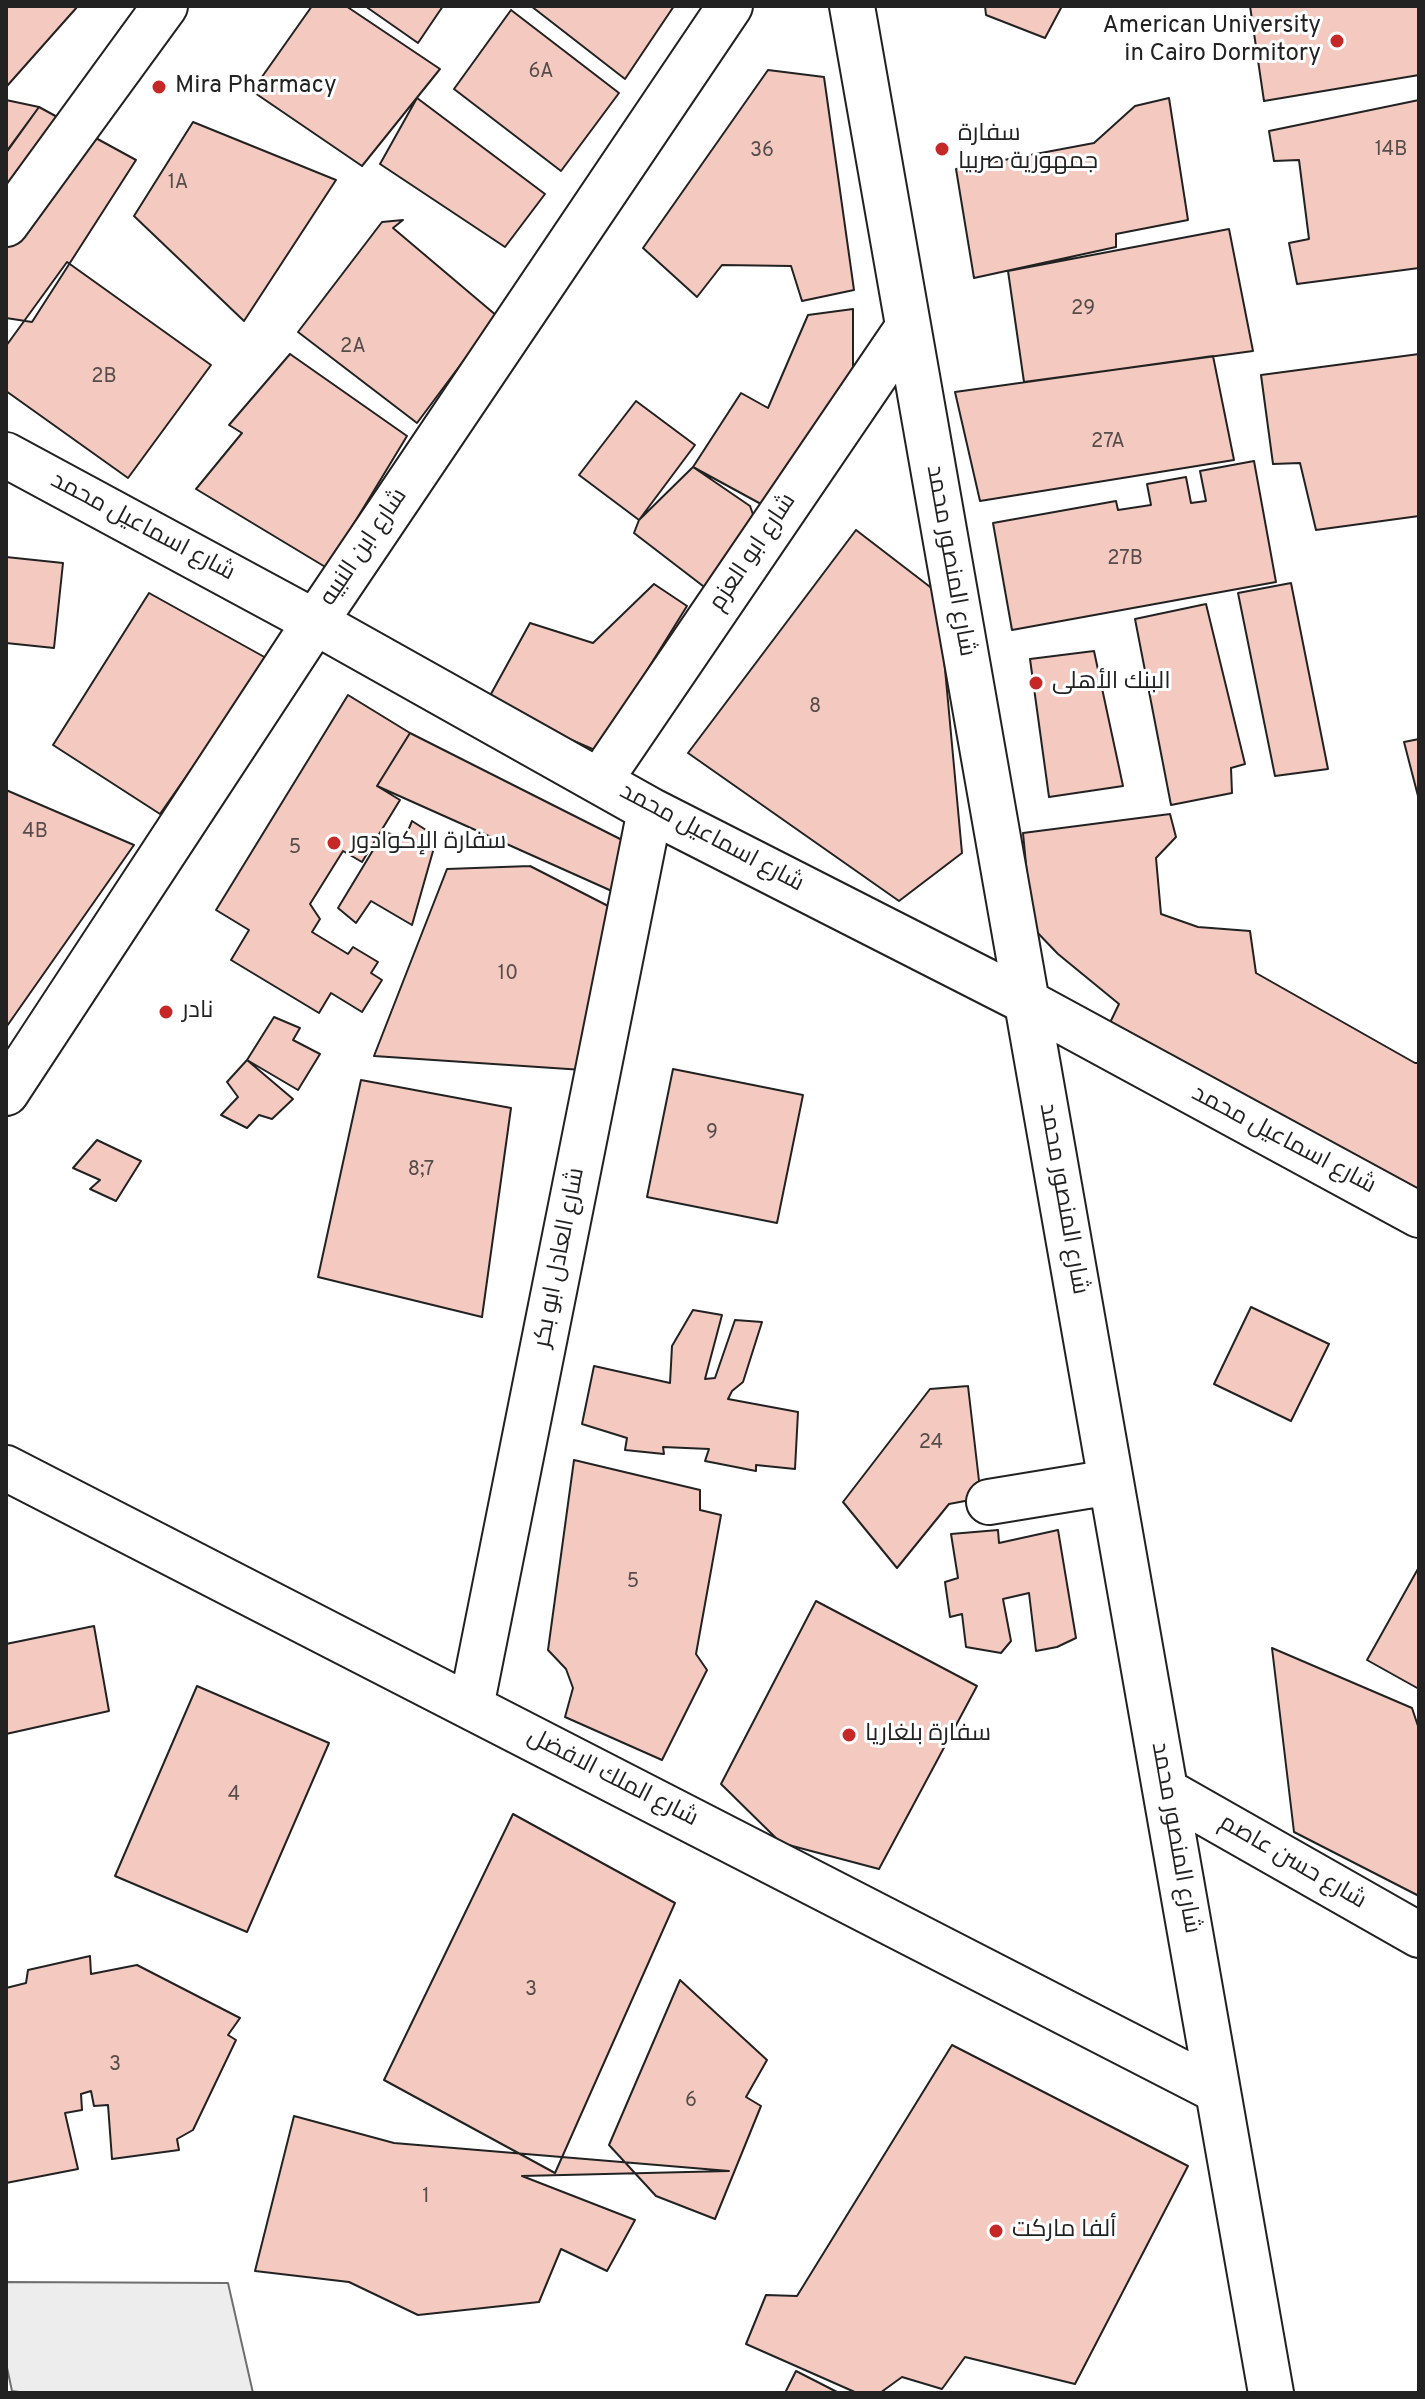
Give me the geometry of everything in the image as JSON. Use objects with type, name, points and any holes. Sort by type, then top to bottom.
[{"type":"street","points":[[6,224],[165,6]]},
{"type":"street","name":"شارع ابن النبيه","points":[[6,1093],[315,622],[730,6]]},
{"type":"street","name":"شارع المنصور محمد","points":[[852,6],[1271,2393]]},
{"type":"street","name":"شارع ابو العزم","points":[[600,780],[908,327]]},
{"type":"street","name":"شارع اسماعيل محمد","points":[[6,455],[315,622],[650,810],[1027,1002],[1419,1215]]},
{"type":"street","name":"شارع العادل ابو بكر","points":[[471,1707],[650,810]]},
{"type":"street","name":"شارع الملك الافضل","points":[[6,1468],[1218,2091]]},
{"type":"street","points":[[989,1502],[1111,1482]]},
{"type":"street","name":"شارع حسن عاصم","points":[[1166,1791],[1419,1935]]},
{"type":"shaded area","points":[[6,2282],[228,2283],[253,2393],[12,2391],[6,2363]]},
{"type":"building","points":[[6,6],[78,6],[7,86],[6,85]]},
{"type":"building","points":[[312,6],[346,6],[440,69],[362,166],[252,91]]},
{"type":"building","points":[[365,6],[443,6],[418,43]]},
{"type":"building","points":[[531,6],[674,6],[625,79]]},
{"type":"building","points":[[985,6],[1062,6],[1045,38],[986,15]]},
{"type":"building","name":"American University in Cairo Dormitory","points":[[1250,6],[1419,6],[1419,75],[1264,101]]},
{"type":"building","points":[[511,10],[619,93],[561,171],[454,89]]},
{"type":"building","points":[[768,70],[824,77],[854,290],[802,301],[791,266],[722,265],[697,297],[643,248]]},
{"type":"building","points":[[417,98],[545,194],[505,247],[380,164]]},
{"type":"building","points":[[1169,98],[1188,220],[1116,234],[1116,247],[974,278],[956,169],[1094,143],[1135,106]]},
{"type":"building","points":[[6,100],[39,107],[6,152]]},
{"type":"building","points":[[1419,100],[1419,268],[1297,284],[1289,243],[1309,239],[1299,160],[1274,161],[1269,131]]},
{"type":"building","points":[[39,107],[136,160],[32,322],[6,318],[6,153]]},
{"type":"building","points":[[193,122],[336,180],[244,321],[134,216]]},
{"type":"building","points":[[403,220],[393,228],[497,316],[417,423],[298,332],[382,222]]},
{"type":"building","points":[[1229,229],[1253,351],[1024,382],[1008,271]]},
{"type":"building","points":[[67,262],[211,365],[128,478],[6,391],[6,346]]},
{"type":"building","points":[[853,309],[853,389],[772,510],[693,467],[741,393],[768,408],[808,315]]},
{"type":"building","points":[[290,354],[407,436],[327,568],[196,489],[242,433],[229,425]]},
{"type":"building","points":[[1419,354],[1419,516],[1316,530],[1300,463],[1273,464],[1261,375]]},
{"type":"building","points":[[1213,356],[1234,460],[980,501],[955,392]]},
{"type":"building","points":[[636,401],[695,445],[639,520],[579,475]]},
{"type":"building","points":[[1254,461],[1276,582],[1012,630],[993,523],[1116,501],[1118,510],[1151,505],[1147,484],[1186,477],[1191,503],[1206,501],[1200,471]]},
{"type":"building","points":[[693,467],[750,506],[760,534],[716,596],[634,533],[639,520]]},
{"type":"building","points":[[856,530],[938,593],[962,853],[899,901],[688,753]]},
{"type":"building","points":[[6,557],[63,563],[54,648],[6,643]]},
{"type":"building","points":[[1291,583],[1328,769],[1275,776],[1238,593]]},
{"type":"building","points":[[654,584],[687,606],[597,751],[486,703],[530,623],[593,643]]},
{"type":"building","points":[[149,593],[268,659],[160,814],[53,745]]},
{"type":"building","points":[[1206,604],[1245,764],[1231,768],[1232,793],[1171,805],[1135,619]]},
{"type":"building","points":[[1094,651],[1123,786],[1049,797],[1030,659]]},
{"type":"building","points":[[348,695],[410,733],[377,786],[400,800],[362,862],[343,851],[310,904],[320,919],[312,932],[348,954],[353,947],[378,962],[371,973],[382,980],[362,1012],[331,993],[319,1013],[231,960],[249,930],[216,910]]},
{"type":"building","points":[[410,733],[634,846],[614,892],[377,786]]},
{"type":"building","points":[[1419,739],[1419,796],[1418,796],[1404,742]]},
{"type":"building","points":[[6,790],[134,845],[7,1026],[6,1025]]},
{"type":"building","points":[[1170,814],[1176,837],[1156,858],[1161,914],[1198,927],[1250,931],[1256,973],[1419,1063],[1419,1200],[1105,1033],[1119,1004],[1058,954],[1032,927],[1023,833]]},
{"type":"building","points":[[412,821],[437,837],[412,925],[371,901],[356,923],[338,908],[384,832],[405,838]]},
{"type":"building","points":[[530,866],[614,909],[583,1070],[374,1056],[447,869]]},
{"type":"building","points":[[274,1017],[300,1028],[293,1040],[320,1054],[298,1090],[247,1060]]},
{"type":"building","points":[[247,1060],[293,1099],[272,1119],[259,1115],[247,1128],[221,1115],[238,1097],[227,1082]]},
{"type":"building","points":[[673,1069],[803,1095],[777,1223],[647,1197]]},
{"type":"building","points":[[361,1080],[511,1108],[482,1317],[318,1277]]},
{"type":"building","points":[[97,1140],[141,1161],[116,1201],[90,1189],[100,1180],[73,1168]]},
{"type":"building","points":[[1251,1307],[1329,1344],[1291,1421],[1214,1384]]},
{"type":"building","points":[[693,1310],[722,1315],[705,1379],[715,1378],[735,1320],[762,1322],[743,1382],[728,1399],[798,1412],[795,1469],[756,1465],[756,1471],[705,1461],[709,1449],[663,1447],[664,1454],[625,1450],[627,1438],[582,1424],[594,1366],[670,1383],[672,1346]]},
{"type":"building","points":[[968,1386],[981,1498],[949,1504],[897,1568],[843,1502],[930,1389]]},
{"type":"building","points":[[574,1460],[700,1490],[700,1510],[721,1515],[696,1654],[707,1670],[662,1760],[565,1717],[573,1688],[566,1669],[548,1650]]},
{"type":"building","points":[[998,1530],[999,1543],[1058,1530],[1076,1638],[1057,1647],[1036,1651],[1029,1593],[1003,1599],[1011,1641],[1001,1653],[966,1647],[962,1614],[950,1617],[945,1582],[958,1578],[951,1534]]},
{"type":"building","points":[[1419,1567],[1419,1689],[1367,1660]]},
{"type":"building","name":"سفارة بلغاريا","points":[[816,1601],[977,1686],[879,1869],[781,1843],[721,1784]]},
{"type":"building","points":[[94,1626],[109,1711],[6,1734],[6,1644]]},
{"type":"building","points":[[1272,1648],[1412,1708],[1419,1729],[1419,1896],[1294,1832]]},
{"type":"building","points":[[197,1686],[329,1743],[247,1932],[115,1876]]},
{"type":"building","points":[[513,1814],[675,1903],[555,2173],[384,2080]]},
{"type":"building","points":[[90,1956],[91,1974],[137,1965],[240,2018],[228,2035],[236,2040],[193,2130],[177,2139],[179,2150],[112,2159],[108,2105],[94,2106],[91,2091],[81,2094],[82,2110],[65,2113],[78,2169],[6,2183],[6,1988],[26,1983],[28,1970]]},
{"type":"building","points":[[680,1980],[767,2060],[746,2097],[761,2106],[715,2219],[656,2196],[609,2145]]},
{"type":"building","name":"ألفا ماركت","points":[[952,2045],[1188,2166],[1075,2384],[965,2357],[942,2389],[902,2377],[880,2393],[857,2393],[746,2344],[766,2295],[797,2296]]},
{"type":"building","points":[[294,2116],[394,2143],[729,2171],[522,2176],[635,2220],[607,2271],[561,2249],[539,2302],[418,2315],[349,2282],[255,2271]]},
{"type":"building","points":[[796,2371],[839,2393],[785,2393]]},
{"type":"place","name":"American University in Cairo Dormitory","points":[[1337,41]]},
{"type":"place","name":"Mira Pharmacy","points":[[159,87]]},
{"type":"place","name":"سفارة جمهورية صربيا","points":[[942,149]]},
{"type":"place","name":"البنك الأهلى","points":[[1036,683]]},
{"type":"place","name":"سفارة الإكوادور","points":[[334,843]]},
{"type":"place","name":"نادر","points":[[166,1012]]},
{"type":"place","name":"سفارة بلغاريا","points":[[849,1735]]},
{"type":"place","name":"ألفا ماركت","points":[[996,2231]]}]
